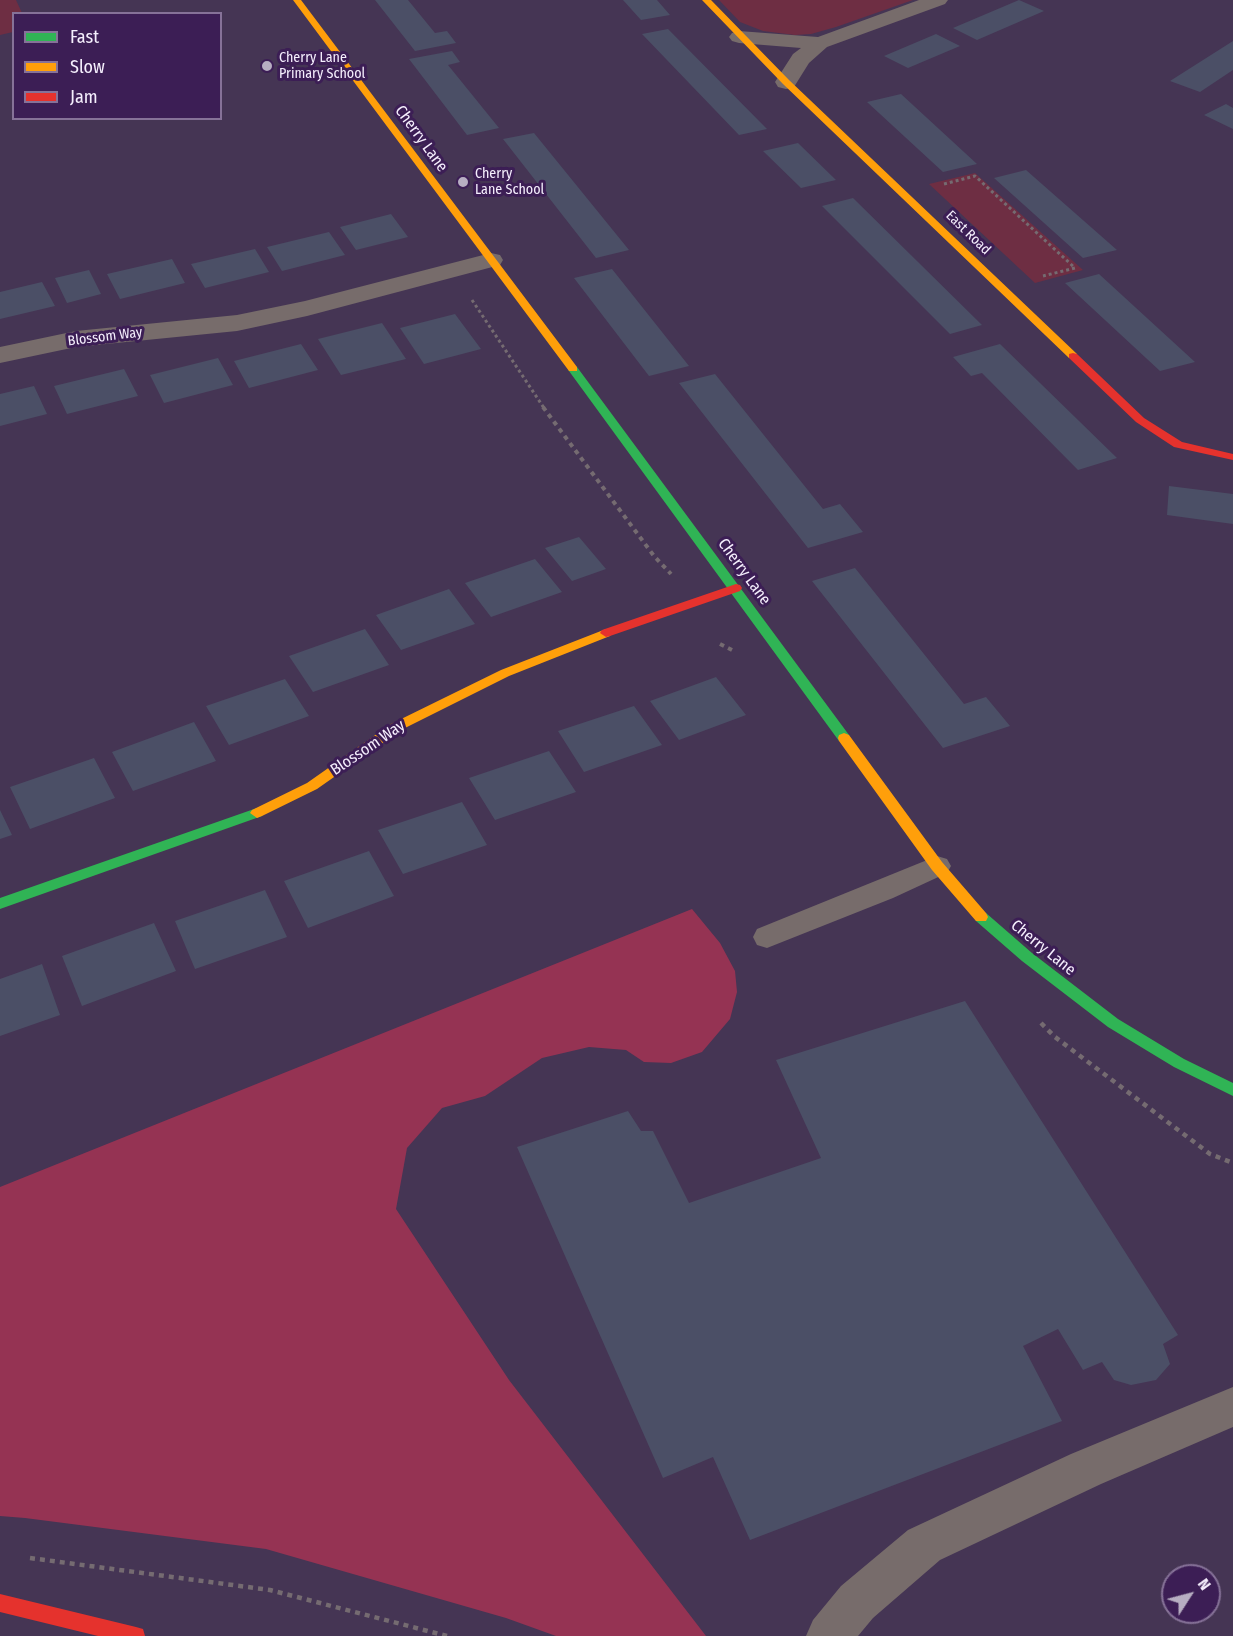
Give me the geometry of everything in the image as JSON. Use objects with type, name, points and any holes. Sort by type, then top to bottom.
[{"type":"street","name":"Cherry Lane","points":[[297,0],[736,588],[937,866],[982,918],[1062,985],[1113,1023],[1179,1063],[1233,1090]]},
{"type":"street","name":"East Road","points":[[705,0],[739,37],[1140,420],[1178,445],[1231,457]]},
{"type":"street","points":[[786,82],[801,59],[820,43],[938,0]]},
{"type":"street","points":[[739,37],[820,43]]},
{"type":"street","name":"Blossom Way","points":[[0,355],[76,339],[237,323],[306,308],[491,260]]},
{"type":"street","name":"Blossom Way","points":[[0,904],[124,862],[267,808],[312,786],[396,728],[505,673],[619,628],[736,588]]},
{"type":"street","points":[[829,1636],[857,1602],[924,1545],[1086,1469],[1233,1407]]},
{"type":"street","points":[[0,1603],[136,1636]]},
{"type":"lane","points":[[767,937],[883,891],[937,866]]},
{"type":"path","points":[[902,193],[975,176],[1074,267],[1001,287]]},
{"type":"path","points":[[473,292],[476,298],[471,300],[544,408],[654,556],[671,574]]},
{"type":"path","points":[[22,1556],[270,1590],[447,1636]]},
{"type":"shaded area","points":[[0,0],[16,0],[22,12],[12,12],[12,32],[0,35]]},
{"type":"shaded area","points":[[719,0],[913,0],[836,27],[811,34],[795,35],[763,31],[740,22]]},
{"type":"shaded area","points":[[975,173],[1083,270],[1035,283],[929,184]]},
{"type":"shaded area","points":[[692,909],[720,943],[735,971],[737,992],[730,1019],[702,1052],[671,1063],[644,1062],[626,1050],[589,1047],[542,1058],[485,1096],[442,1108],[407,1148],[396,1209],[509,1380],[706,1636],[556,1636],[506,1618],[266,1549],[0,1516],[0,1187]]},
{"type":"building","points":[[375,0],[408,0],[435,33],[447,31],[456,43],[415,51]]},
{"type":"building","points":[[623,0],[657,0],[670,15],[641,20]]},
{"type":"building","points":[[1019,0],[1044,11],[977,40],[953,28]]},
{"type":"building","points":[[668,29],[767,129],[739,135],[642,34]]},
{"type":"building","points":[[936,34],[960,46],[908,68],[884,56]]},
{"type":"building","points":[[1233,41],[1233,70],[1200,92],[1170,81]]},
{"type":"building","points":[[452,51],[460,62],[448,65],[499,128],[467,135],[409,59]]},
{"type":"building","points":[[901,94],[977,164],[943,172],[867,102]]},
{"type":"building","points":[[1226,104],[1233,108],[1233,129],[1204,115]]},
{"type":"building","points":[[534,133],[629,250],[596,258],[503,139]]},
{"type":"building","points":[[798,143],[836,180],[801,188],[763,151]]},
{"type":"building","points":[[1026,170],[1117,250],[1083,258],[994,178]]},
{"type":"building","points":[[853,198],[982,325],[950,334],[822,206]]},
{"type":"building","points":[[391,214],[408,237],[356,250],[340,227]]},
{"type":"building","points":[[329,232],[345,255],[282,271],[267,247]]},
{"type":"building","points":[[255,249],[269,272],[205,288],[191,264]]},
{"type":"building","points":[[172,259],[185,283],[120,299],[107,274]]},
{"type":"building","points":[[612,269],[689,366],[649,376],[574,278]]},
{"type":"building","points":[[89,270],[101,294],[67,303],[55,278]]},
{"type":"building","points":[[1099,274],[1195,362],[1160,371],[1065,283]]},
{"type":"building","points":[[42,282],[55,306],[0,319],[0,292]]},
{"type":"building","points":[[455,314],[481,349],[424,364],[400,328]]},
{"type":"building","points":[[382,323],[406,359],[341,375],[318,339]]},
{"type":"building","points":[[301,344],[318,370],[249,388],[234,361]]},
{"type":"building","points":[[1000,344],[1117,458],[1078,470],[982,373],[971,376],[953,357]]},
{"type":"building","points":[[218,358],[233,385],[164,403],[150,375]]},
{"type":"building","points":[[124,369],[138,396],[67,414],[54,386]]},
{"type":"building","points":[[715,374],[823,509],[840,504],[863,532],[808,548],[679,383]]},
{"type":"building","points":[[34,386],[47,414],[0,426],[0,394]]},
{"type":"building","points":[[1169,486],[1233,494],[1233,524],[1167,515]]},
{"type":"building","points":[[579,537],[606,569],[572,581],[545,548]]},
{"type":"building","points":[[535,559],[562,592],[491,617],[465,583]]},
{"type":"building","points":[[855,568],[964,704],[986,697],[1010,726],[943,748],[812,581]]},
{"type":"building","points":[[449,589],[475,624],[401,650],[376,615]]},
{"type":"building","points":[[365,629],[389,665],[313,692],[289,656]]},
{"type":"building","points":[[716,677],[746,715],[679,740],[650,701]]},
{"type":"building","points":[[285,679],[309,716],[229,745],[206,706]]},
{"type":"building","points":[[634,706],[662,745],[584,772],[558,731]]},
{"type":"building","points":[[194,722],[216,761],[133,791],[112,752]]},
{"type":"building","points":[[549,751],[576,792],[495,820],[469,778]]},
{"type":"building","points":[[94,758],[115,798],[30,829],[10,787]]},
{"type":"building","points":[[462,802],[487,845],[403,874],[378,830]]},
{"type":"building","points":[[0,810],[12,835],[0,839]]},
{"type":"building","points":[[369,851],[394,896],[308,928],[284,881]]},
{"type":"building","points":[[265,890],[287,937],[195,969],[175,921]]},
{"type":"building","points":[[154,923],[176,971],[82,1006],[62,956]]},
{"type":"building","points":[[42,964],[60,1015],[0,1036],[0,979]]},
{"type":"building","points":[[965,1001],[1178,1335],[1163,1344],[1170,1364],[1156,1380],[1131,1385],[1114,1380],[1102,1362],[1083,1370],[1058,1329],[1023,1346],[1062,1421],[750,1540],[713,1457],[663,1478],[517,1147],[628,1111],[641,1131],[653,1131],[689,1203],[821,1158],[776,1060]]},
{"type":"traffic: fast","points":[[573,369],[844,738]]},
{"type":"traffic: fast","points":[[0,904],[257,813]]},
{"type":"traffic: fast","points":[[981,917],[1027,957],[1113,1023],[1179,1063],[1233,1090]]},
{"type":"traffic: slow","points":[[297,0],[573,369]]},
{"type":"traffic: slow","points":[[706,0],[786,82],[1073,356]]},
{"type":"traffic: slow","points":[[257,813],[312,786],[396,727],[505,673],[606,633]]},
{"type":"traffic: slow","points":[[844,738],[937,866],[981,917]]},
{"type":"traffic: jam","points":[[1073,356],[1140,420],[1178,445],[1233,457]]},
{"type":"traffic: jam","points":[[606,633],[736,588]]},
{"type":"traffic: jam","points":[[0,1603],[136,1636]]},
{"type":"place","name":"Cherry Lane Primary School","points":[[267,66]]},
{"type":"place","name":"Cherry Lane School","points":[[463,182]]}]
